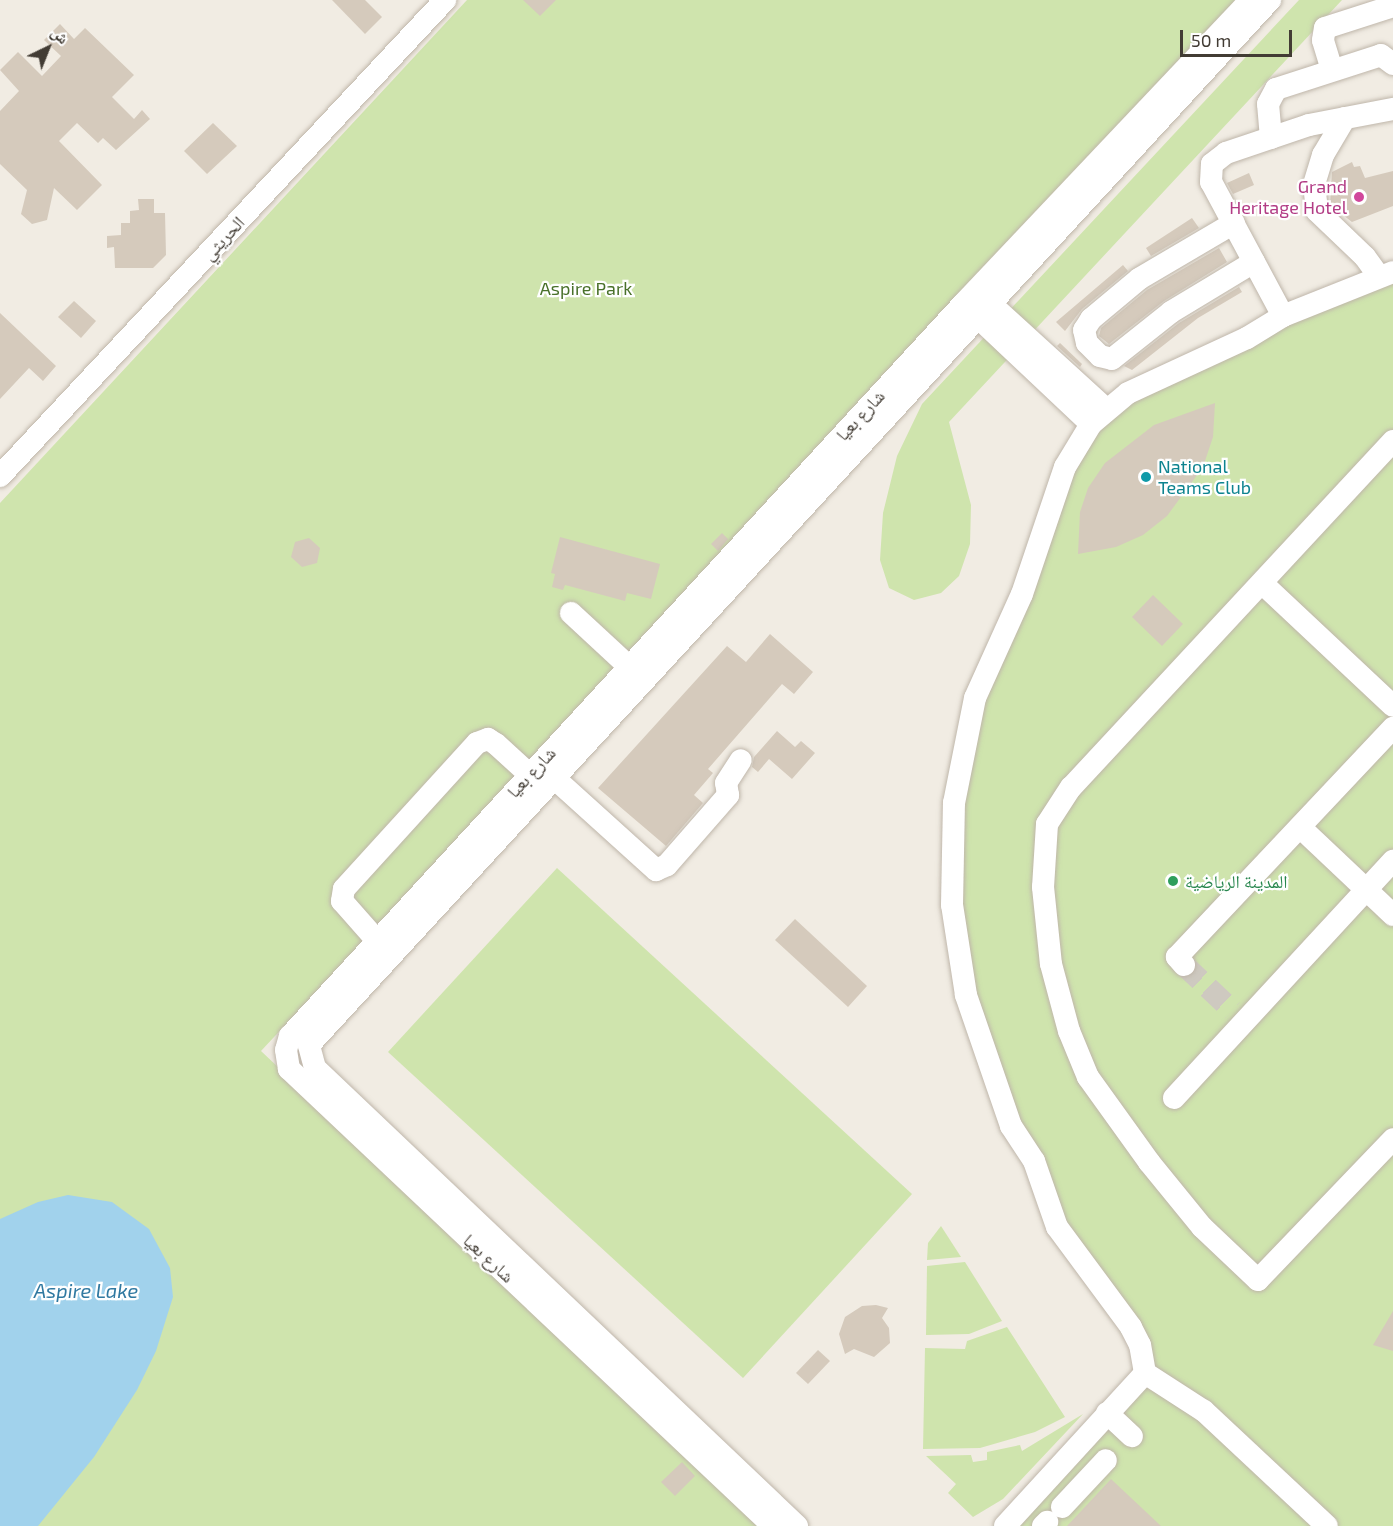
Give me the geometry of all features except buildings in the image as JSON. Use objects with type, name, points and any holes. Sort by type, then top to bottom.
[{"type":"street","name":"الحريثي","points":[[0,477],[446,0]]},
{"type":"street","name":"شارع بعيا","points":[[797,1526],[533,1279],[310,1061],[309,1045],[383,948],[540,772],[635,673],[1255,3]]},
{"type":"street","points":[[1332,70],[1323,40],[1325,28],[1393,6]]},
{"type":"street","points":[[1271,138],[1270,96],[1276,89],[1381,55],[1393,64]]},
{"type":"street","points":[[1283,316],[1211,182],[1212,164],[1227,153],[1271,138],[1345,118],[1393,109]]},
{"type":"street","points":[[1327,1526],[1204,1411],[1145,1373],[1140,1345],[1131,1327],[1057,1227],[1034,1161],[1011,1126],[966,995],[952,905],[954,803],[975,698],[1022,594],[1065,467],[1099,417],[1128,393],[1247,338],[1283,316],[1386,274],[1317,211],[1314,185],[1323,155],[1345,118]]},
{"type":"street","points":[[1234,223],[1139,279],[1091,319],[1084,330],[1087,343],[1100,356],[1112,359],[1171,312],[1254,262]]},
{"type":"street","points":[[977,304],[1099,417]]},
{"type":"street","points":[[1393,441],[1263,584],[1071,787],[1047,824],[1043,887],[1051,964],[1069,1031],[1088,1077],[1149,1162],[1202,1227],[1258,1280],[1393,1139]]},
{"type":"street","points":[[1263,584],[1393,706]]},
{"type":"street","points":[[572,613],[635,673]]},
{"type":"street","points":[[1184,965],[1177,957],[1393,728]]},
{"type":"street","points":[[383,948],[342,901],[344,889],[477,743],[488,739],[540,772],[657,870],[667,865],[728,795],[726,783],[741,760]]},
{"type":"street","points":[[1300,827],[1393,915]]},
{"type":"street","points":[[1174,1098],[1238,1016],[1367,890],[1393,861]]},
{"type":"street","name":"شارع بعيا","points":[[383,948],[290,1036],[286,1050],[290,1069],[773,1526]]},
{"type":"street","points":[[1005,1526],[1145,1373]]},
{"type":"street","points":[[1107,1413],[1132,1436]]},
{"type":"street","points":[[1051,1518],[1106,1460]]},
{"type":"green space","name":"Aspire Park","points":[[467,0],[1241,0],[261,1051],[764,1526],[0,1526],[0,503]]},
{"type":"green space","points":[[1299,0],[1342,0],[949,422],[971,505],[970,544],[959,576],[941,593],[914,600],[889,588],[880,560],[883,513],[897,456],[922,404]]},
{"type":"green space","name":"المدينة الرياضية","points":[[1393,272],[1393,1526],[1005,1526],[1143,1361],[1057,1227],[960,945],[966,749],[1091,424]]},
{"type":"green space","points":[[557,868],[912,1194],[743,1378],[388,1052]]},
{"type":"green space","points":[[941,1226],[961,1257],[927,1260],[928,1243]]},
{"type":"green space","points":[[965,1262],[1002,1321],[969,1334],[926,1335],[927,1266]]},
{"type":"green space","points":[[1007,1327],[1065,1417],[1035,1432],[980,1448],[923,1449],[925,1348],[965,1349],[967,1341]]},
{"type":"green space","points":[[1083,1414],[1003,1499],[973,1517],[948,1493],[956,1484],[926,1456],[971,1455],[973,1462],[987,1460],[987,1452],[1020,1445],[1022,1451]]},
{"type":"water","name":"Aspire Lake","points":[[68,1195],[112,1202],[149,1229],[170,1268],[173,1297],[156,1351],[137,1390],[94,1457],[38,1526],[0,1526],[0,1219],[38,1202]]},
{"type":"tunnel","points":[[1184,965],[1232,1010]]},
{"type":"place","name":"Grand Heritage Hotel","points":[[1359,197]]},
{"type":"place","name":"National Teams Club","points":[[1146,477]]},
{"type":"place","name":"المدينة الرياضية","points":[[1173,881]]}]
